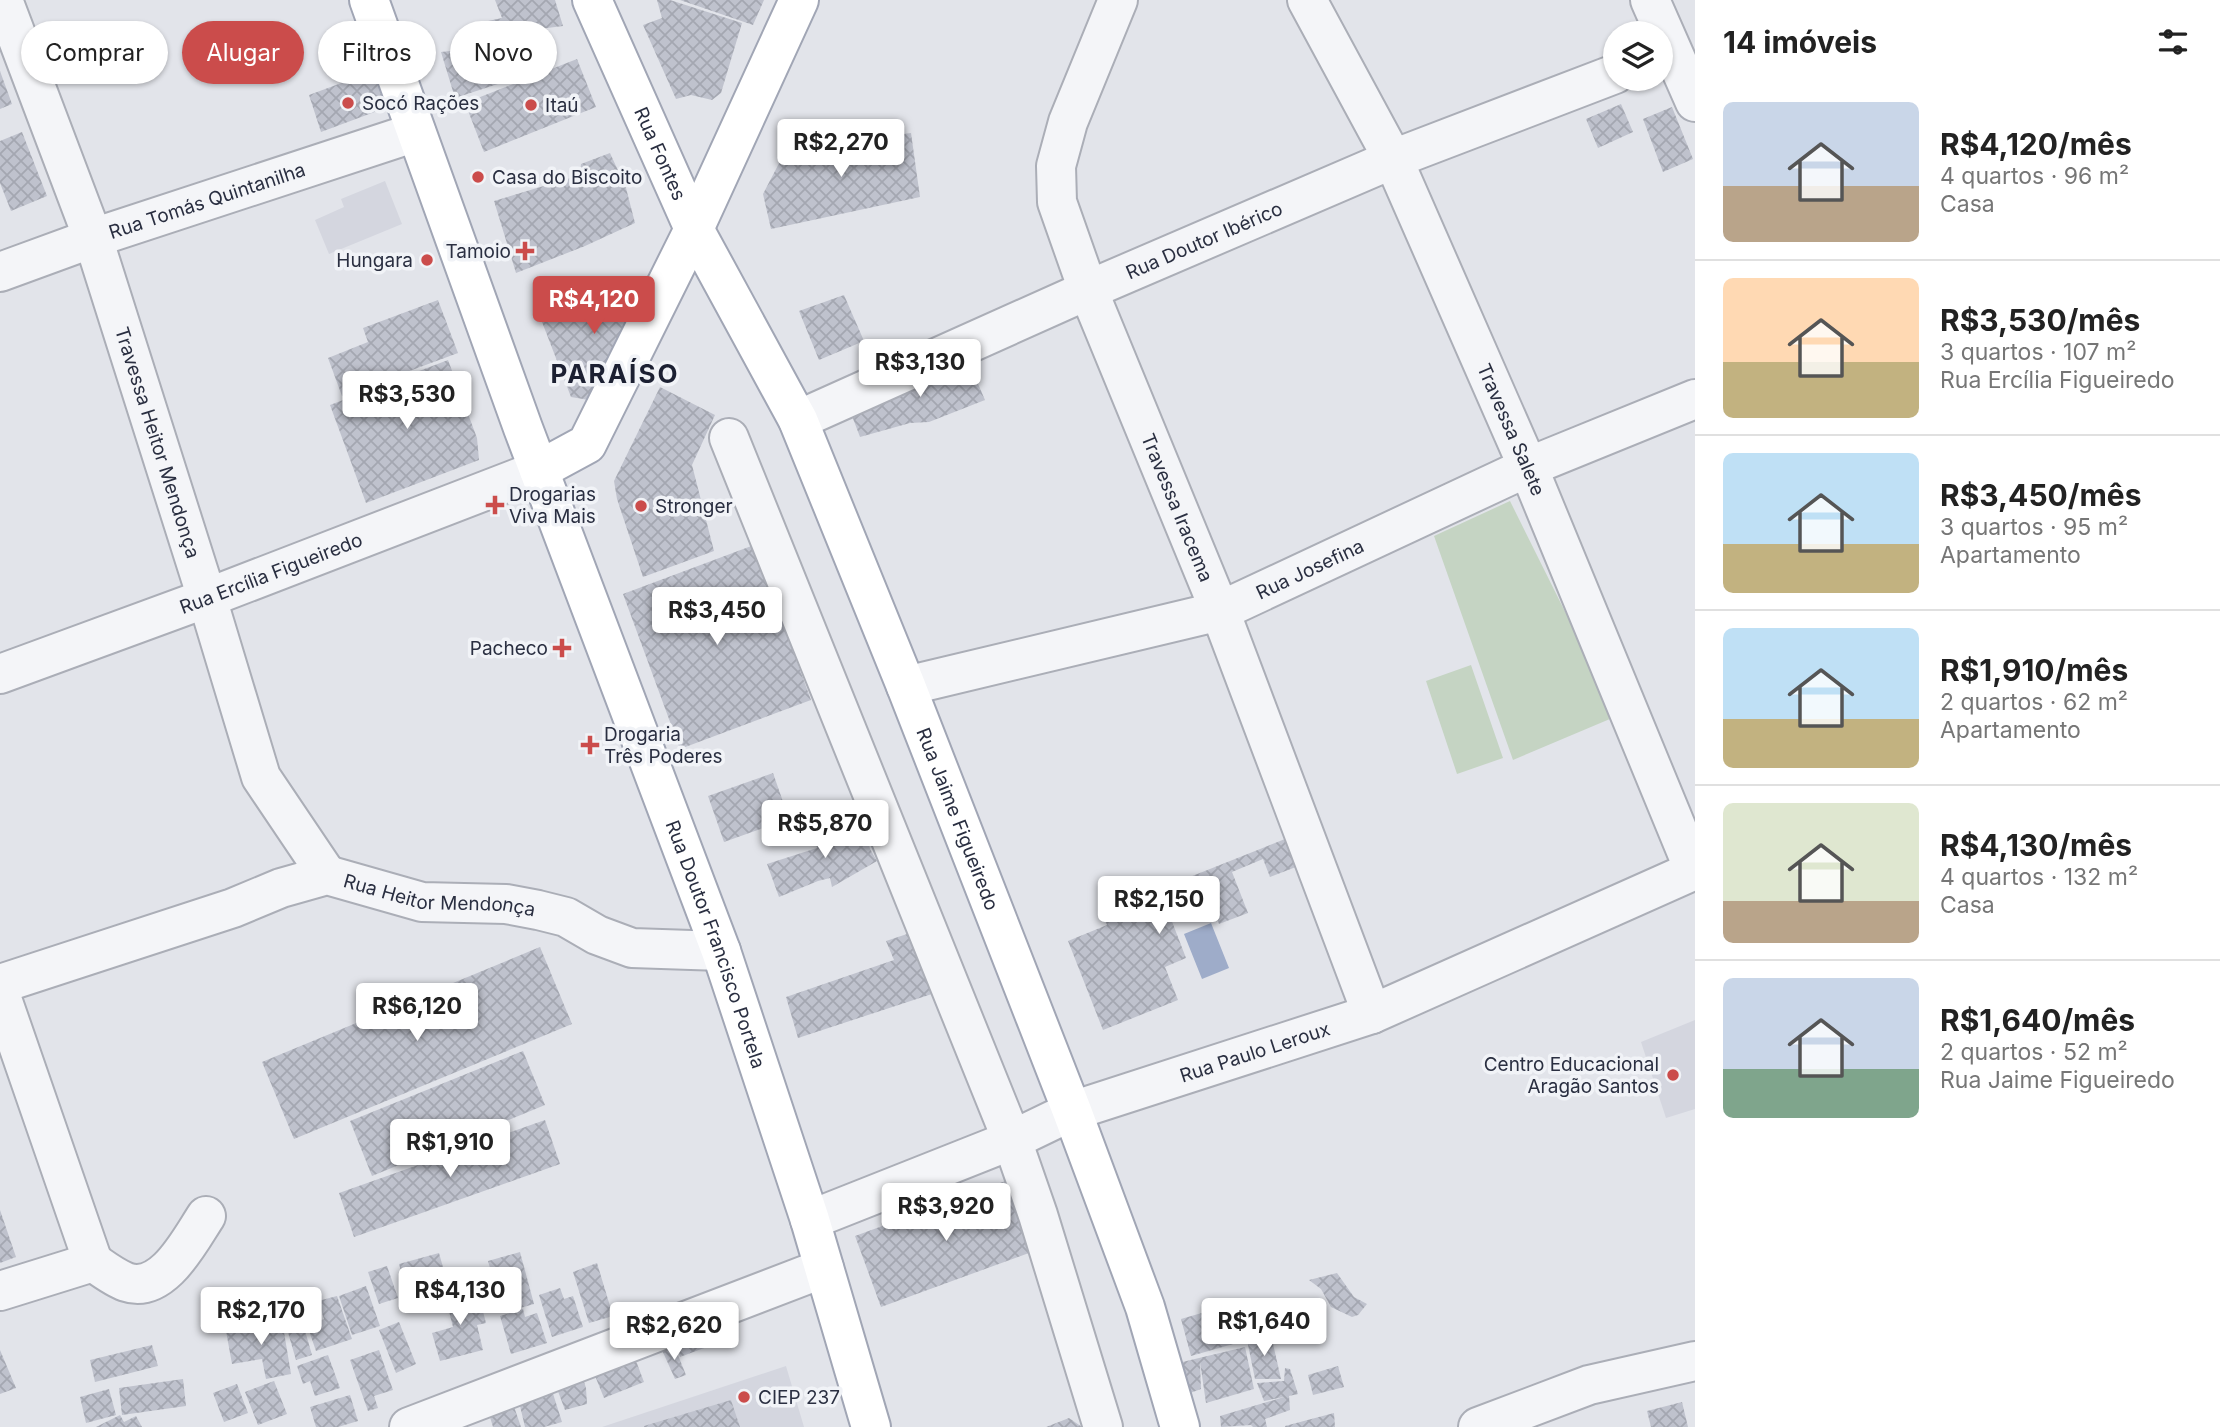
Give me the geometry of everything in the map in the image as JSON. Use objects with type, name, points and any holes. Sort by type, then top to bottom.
[{"type":"main road","name":"Rua Doutor Francisco Portela","points":[[369,0],[539,470],[721,951],[810,1220],[871,1427]]},
{"type":"main road","name":"Rua Fontes","points":[[592,0],[694,229]]},
{"type":"main road","points":[[539,470],[587,444],[694,229],[799,0]]},
{"type":"main road","name":"Rua Jaime Figueiredo","points":[[694,229],[798,420],[906,686],[1072,1111],[1145,1307],[1180,1427]]},
{"type":"street","name":"Travessa Heitor Mendonça","points":[[3,0],[93,238],[261,777],[327,875]]},
{"type":"street","name":"Travessa Iracema","points":[[1118,0],[1068,122],[1056,166],[1058,202],[1088,290],[1220,611],[1372,1014]]},
{"type":"street","name":"Travessa Salete","points":[[1307,0],[1393,159],[1528,467],[1692,880]]},
{"type":"street","points":[[1650,0],[1676,50],[1695,102]]},
{"type":"street","name":"Rua Doutor Ibérico","points":[[798,420],[1088,290],[1393,159],[1603,79]]},
{"type":"street","name":"Rua Tomás Quintanilha","points":[[0,272],[93,238],[416,132]]},
{"type":"street","name":"Rua Josefina","points":[[906,686],[1220,611],[1528,467],[1695,399]]},
{"type":"street","points":[[729,439],[1012,1140],[1038,1214],[1103,1427]]},
{"type":"street","name":"Rua Ercília Figueiredo","points":[[0,674],[207,598],[539,470]]},
{"type":"street","name":"Rua Heitor Mendonça","points":[[0,984],[233,908],[281,888],[327,875],[422,902],[506,904],[538,910],[566,917],[597,935],[632,948],[721,951]]},
{"type":"street","name":"Rua Paulo Leroux","points":[[810,1220],[1012,1140],[1072,1111],[1372,1014],[1692,880]]},
{"type":"street","points":[[0,993],[93,1262],[127,1283],[146,1284],[169,1270],[206,1216]]},
{"type":"street","points":[[0,1291],[93,1262]]},
{"type":"street","points":[[409,1427],[824,1268]]},
{"type":"street","points":[[1478,1427],[1589,1385],[1695,1362]]},
{"type":"shaded area","points":[[385,181],[402,224],[329,254],[315,220],[344,207],[341,199]]},
{"type":"shaded area","name":"Centro Educacional Aragão Santos","points":[[1695,1020],[1695,1109],[1666,1118],[1641,1042]]},
{"type":"shaded area","name":"CIEP 237","points":[[786,1366],[804,1427],[602,1427]]},
{"type":"green space","points":[[1510,501],[1617,716],[1513,760],[1434,536]]},
{"type":"green space","points":[[1471,665],[1503,758],[1457,774],[1426,681]]},
{"type":"water","points":[[1211,923],[1229,968],[1202,979],[1184,934]]},
{"type":"building","points":[[495,0],[555,0],[563,26],[557,27],[557,21],[488,21],[502,18]]},
{"type":"building","points":[[657,0],[670,0],[742,23],[721,93],[712,100],[691,95],[676,99],[643,25],[662,18]]},
{"type":"building","points":[[680,0],[764,0],[753,25]]},
{"type":"building","points":[[450,51],[450,82],[441,52]]},
{"type":"building","name":"Itaú","points":[[577,59],[596,107],[484,152],[465,103],[513,84],[557,84],[557,67]]},
{"type":"building","points":[[0,71],[12,104],[0,109]]},
{"type":"building","name":"Socó Rações","points":[[339,84],[383,84],[387,96],[380,110],[321,132],[309,95]]},
{"type":"building","points":[[451,84],[498,84],[455,98]]},
{"type":"building","points":[[1621,104],[1633,132],[1598,148],[1586,119]]},
{"type":"building","points":[[1672,107],[1693,159],[1663,172],[1643,119]]},
{"type":"building","points":[[22,132],[47,196],[11,211],[0,183],[0,141]]},
{"type":"building","points":[[911,133],[920,197],[771,229],[763,194],[787,148]]},
{"type":"building","points":[[610,153],[626,188],[635,223],[516,273],[494,201],[580,175],[581,164]]},
{"type":"building","points":[[644,278],[651,292],[589,400],[571,397],[542,322]]},
{"type":"building","points":[[844,295],[864,341],[819,360],[799,311]]},
{"type":"building","points":[[438,300],[458,353],[342,396],[328,358],[368,342],[363,328]]},
{"type":"building","points":[[966,356],[985,400],[929,422],[910,423],[860,437],[849,408]]},
{"type":"building","points":[[448,360],[477,438],[479,460],[366,503],[330,405]]},
{"type":"building","points":[[660,387],[715,415],[692,465],[714,551],[643,577],[617,499],[614,481]]},
{"type":"building","points":[[754,545],[811,700],[680,749],[623,594]]},
{"type":"building","points":[[773,773],[789,819],[724,842],[708,796]]},
{"type":"building","points":[[863,819],[870,849],[877,861],[832,887],[830,878],[779,897],[767,864],[817,848],[814,837]]},
{"type":"building","points":[[1290,837],[1301,865],[1270,877],[1263,859],[1232,872],[1248,913],[1219,924],[1211,903],[1171,919],[1186,958],[1165,967],[1178,1000],[1103,1030],[1068,941],[1107,925],[1102,912]]},
{"type":"building","points":[[913,932],[938,992],[798,1038],[786,997],[894,960],[886,941]]},
{"type":"building","points":[[540,947],[572,1024],[294,1139],[262,1062]]},
{"type":"building","points":[[523,1051],[545,1105],[372,1176],[350,1121]]},
{"type":"building","points":[[545,1120],[560,1164],[354,1237],[339,1193]]},
{"type":"building","points":[[1011,1179],[1037,1250],[881,1307],[855,1236]]},
{"type":"building","points":[[0,1210],[16,1257],[0,1263]]},
{"type":"building","points":[[520,1252],[534,1304],[503,1313],[488,1261]]},
{"type":"building","points":[[439,1253],[446,1278],[426,1284],[429,1296],[410,1302],[399,1264]]},
{"type":"building","points":[[597,1263],[613,1316],[589,1323],[573,1272]]},
{"type":"building","points":[[387,1266],[398,1298],[379,1304],[368,1272]]},
{"type":"building","points":[[1337,1273],[1354,1297],[1367,1304],[1358,1315],[1352,1317],[1331,1307],[1321,1289],[1309,1280]]},
{"type":"building","points":[[366,1286],[380,1326],[352,1335],[339,1296]]},
{"type":"building","points":[[464,1286],[469,1303],[480,1300],[486,1323],[477,1325],[483,1350],[440,1361],[432,1333],[453,1327],[444,1292]]},
{"type":"building","points":[[560,1288],[564,1299],[573,1296],[583,1327],[552,1337],[539,1295]]},
{"type":"building","points":[[337,1296],[352,1339],[316,1351],[307,1325],[324,1319],[318,1301]]},
{"type":"building","points":[[1236,1303],[1247,1340],[1191,1356],[1181,1319]]},
{"type":"building","points":[[523,1309],[525,1317],[537,1313],[547,1343],[511,1354],[500,1316]]},
{"type":"building","points":[[301,1317],[312,1355],[296,1360],[285,1322]]},
{"type":"building","points":[[282,1320],[291,1374],[266,1379],[262,1359],[232,1364],[226,1331]]},
{"type":"building","points":[[704,1320],[712,1345],[680,1357],[671,1331]]},
{"type":"building","points":[[399,1322],[416,1364],[396,1373],[379,1330]]},
{"type":"building","points":[[1271,1335],[1281,1379],[1255,1379],[1247,1340]]},
{"type":"building","points":[[152,1345],[158,1366],[95,1382],[90,1360]]},
{"type":"building","points":[[630,1345],[644,1382],[604,1398],[589,1361]]},
{"type":"building","points":[[674,1345],[686,1375],[675,1379],[662,1350]]},
{"type":"building","points":[[1245,1347],[1254,1389],[1206,1403],[1200,1362],[1201,1389],[1182,1396],[1174,1364]]},
{"type":"building","points":[[0,1350],[16,1388],[0,1394]]},
{"type":"building","points":[[379,1350],[393,1390],[374,1396],[378,1408],[368,1411],[350,1360]]},
{"type":"building","points":[[328,1355],[340,1388],[315,1396],[310,1381],[303,1384],[297,1366]]},
{"type":"building","points":[[579,1366],[586,1388],[587,1404],[565,1410],[553,1378]]},
{"type":"building","points":[[1338,1366],[1344,1387],[1313,1395],[1308,1375]]},
{"type":"building","points":[[1285,1368],[1290,1369],[1298,1394],[1289,1396],[1290,1410],[1265,1419],[1267,1427],[1221,1427],[1220,1416],[1284,1397],[1264,1401],[1257,1383],[1284,1381]]},
{"type":"building","points":[[548,1378],[562,1422],[544,1427],[525,1427],[516,1389]]},
{"type":"building","points":[[183,1379],[186,1406],[122,1415],[119,1388]]},
{"type":"building","points":[[274,1381],[287,1414],[258,1425],[245,1392]]},
{"type":"building","points":[[237,1384],[248,1413],[224,1422],[213,1393]]},
{"type":"building","points":[[109,1389],[116,1415],[86,1423],[80,1397]]},
{"type":"building","points":[[350,1395],[358,1421],[338,1427],[316,1427],[310,1407]]},
{"type":"building","points":[[510,1395],[521,1427],[493,1427],[486,1404]]},
{"type":"building","points":[[731,1400],[740,1427],[644,1427],[644,1426]]},
{"type":"building","points":[[1682,1402],[1688,1427],[1651,1427],[1647,1411]]},
{"type":"building","points":[[1334,1413],[1335,1427],[1285,1427],[1285,1426]]},
{"type":"building","points":[[120,1415],[124,1422],[136,1416],[142,1427],[96,1427]]},
{"type":"building","points":[[1069,1418],[1082,1427],[1046,1427]]},
{"type":"place","name":"Socó Rações","points":[[348,103]]},
{"type":"place","name":"Itaú","points":[[531,105]]},
{"type":"place","name":"Casa do Biscoito","points":[[478,177]]},
{"type":"place","name":"Tamoio","points":[[525,251]]},
{"type":"place","name":"Hungara","points":[[427,260]]},
{"type":"place","name":"Drogarias Viva Mais","points":[[495,505]]},
{"type":"place","name":"Stronger","points":[[641,506]]},
{"type":"place","name":"Pacheco","points":[[562,648]]},
{"type":"place","name":"Drogaria Três Poderes","points":[[590,745]]},
{"type":"place","name":"Centro Educacional Aragão Santos","points":[[1673,1075]]},
{"type":"place","name":"CIEP 237","points":[[744,1397]]},
{"type":"district","name":"PARAÍSO","points":[[615,374]]}]
